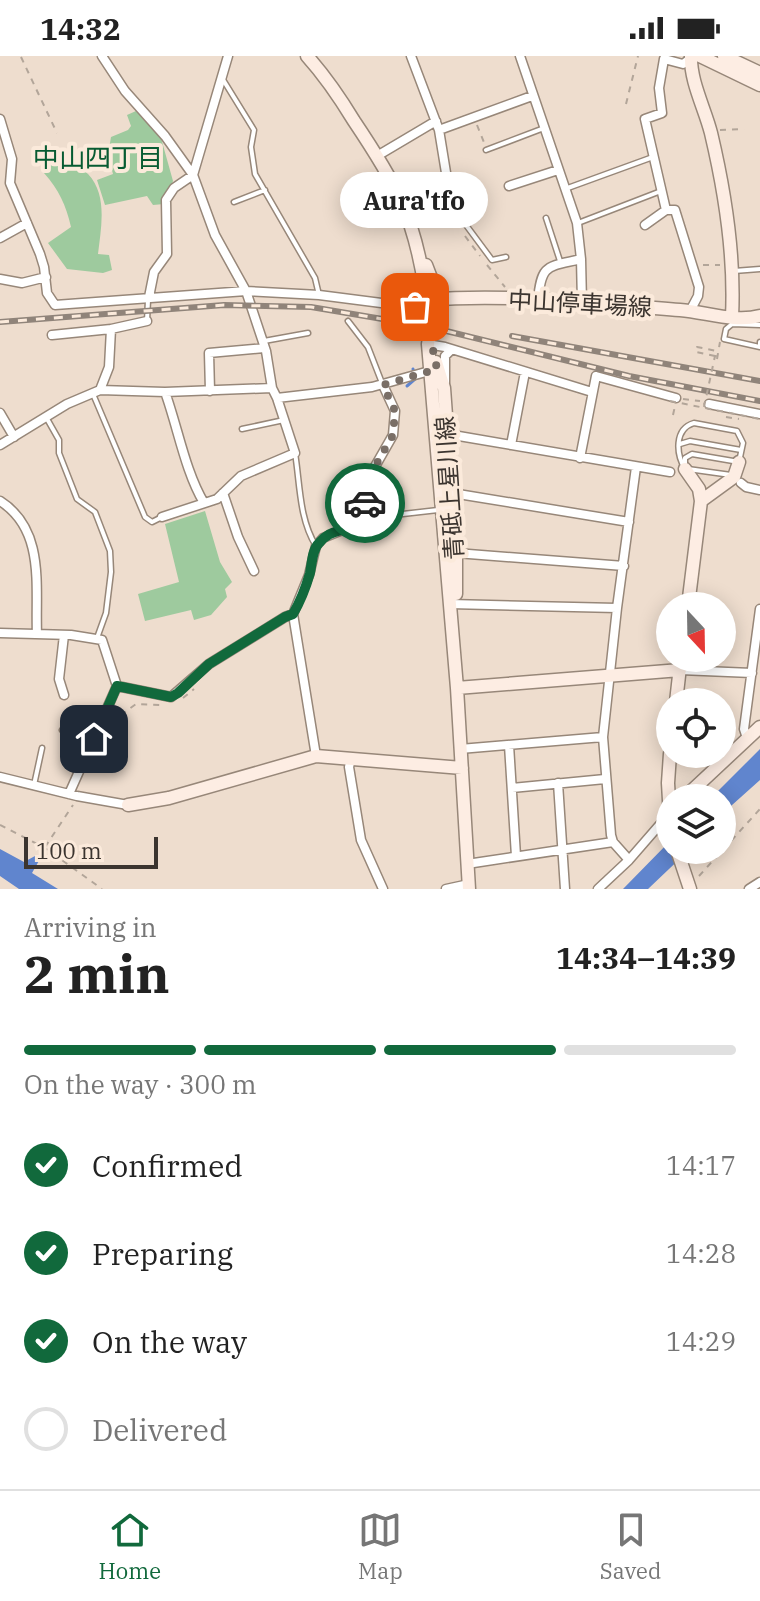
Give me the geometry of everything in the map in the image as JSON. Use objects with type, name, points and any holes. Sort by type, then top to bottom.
[{"type":"street","points":[[102,56],[125,91],[165,136],[193,175],[215,235],[246,291],[263,344],[272,388],[295,453],[241,476],[223,493],[204,503],[162,517]]},
{"type":"street","points":[[149,297],[154,272],[167,254],[166,200],[174,188],[193,175],[228,56]]},
{"type":"street","points":[[307,56],[331,86],[393,180],[409,216],[437,209],[455,214]]},
{"type":"street","points":[[520,56],[577,223],[582,303]]},
{"type":"street","points":[[724,56],[760,73]]},
{"type":"street","points":[[415,57],[438,125],[455,214]]},
{"type":"street","points":[[693,57],[760,85]]},
{"type":"street","points":[[693,57],[725,206],[732,321]]},
{"type":"street","points":[[666,210],[645,119],[662,113],[659,88],[664,59],[683,64],[693,57]]},
{"type":"street","points":[[377,156],[438,125],[475,117],[532,96]]},
{"type":"street","points":[[0,119],[12,159],[5,184],[40,254],[49,299],[55,305],[246,291],[431,302]]},
{"type":"street","points":[[509,186],[558,170]]},
{"type":"street","points":[[645,225],[666,210],[675,210],[699,287],[690,311]]},
{"type":"street","name":"青砥上星川線","points":[[409,216],[421,259],[429,267],[431,341],[424,372],[434,420],[439,478],[456,553],[453,642],[469,887]]},
{"type":"street","points":[[0,238],[27,223]]},
{"type":"street","points":[[538,301],[540,278],[546,270],[581,259]]},
{"type":"street","points":[[0,279],[22,283],[46,277]]},
{"type":"street","name":"中山停車場線","points":[[431,302],[582,303],[690,311],[732,321],[760,316]]},
{"type":"street","points":[[52,335],[111,329],[147,321]]},
{"type":"street","points":[[96,391],[109,367],[111,329]]},
{"type":"street","points":[[431,341],[451,350],[592,392]]},
{"type":"street","points":[[210,391],[209,353],[263,344]]},
{"type":"street","points":[[444,388],[445,356],[451,350]]},
{"type":"street","points":[[277,398],[383,385],[424,372]]},
{"type":"street","name":"青砥上星川線","points":[[424,372],[444,388],[447,434],[444,544],[453,604]]},
{"type":"street","points":[[511,445],[525,372]]},
{"type":"street","points":[[580,458],[596,376],[673,400]]},
{"type":"street","points":[[316,756],[293,614],[309,575],[316,546],[323,538],[352,526],[359,518],[373,470],[393,435],[395,411],[383,385]]},
{"type":"street","points":[[0,445],[67,404],[96,391],[272,388]]},
{"type":"street","points":[[165,392],[192,483],[204,503]]},
{"type":"street","points":[[706,405],[760,417]]},
{"type":"street","points":[[0,413],[14,437]]},
{"type":"street","points":[[434,420],[447,434],[670,472]]},
{"type":"street","points":[[436,442],[447,434]]},
{"type":"street","points":[[740,456],[738,479],[746,487],[760,490]]},
{"type":"street","points":[[629,860],[613,842],[603,737],[617,608],[640,467]]},
{"type":"street","points":[[685,469],[699,489],[701,501],[690,592]]},
{"type":"street","points":[[701,501],[738,479]]},
{"type":"street","points":[[223,493],[254,571]]},
{"type":"street","points":[[0,501],[17,515],[30,540],[39,595],[37,634]]},
{"type":"street","points":[[447,503],[629,522]]},
{"type":"street","points":[[444,544],[456,553],[624,566]]},
{"type":"street","points":[[446,566],[456,553]]},
{"type":"street","points":[[453,604],[617,608]]},
{"type":"street","points":[[747,738],[744,729],[760,609]]},
{"type":"street","points":[[117,686],[171,697],[209,664],[293,614]]},
{"type":"street","points":[[0,633],[102,640],[117,686],[72,798]]},
{"type":"street","points":[[64,635],[59,679],[64,695]]},
{"type":"street","points":[[457,688],[609,676],[656,668]]},
{"type":"street","points":[[736,671],[752,673]]},
{"type":"street","points":[[699,784],[760,727]]},
{"type":"street","points":[[460,749],[603,737]]},
{"type":"street","points":[[509,745],[516,856]]},
{"type":"street","points":[[0,777],[72,798],[128,805],[169,798],[316,756],[462,768]]},
{"type":"street","points":[[351,759],[349,767],[361,840],[383,889]]},
{"type":"street","points":[[512,788],[605,779]]},
{"type":"street","points":[[558,783],[565,889]]},
{"type":"street","points":[[598,889],[656,830]]},
{"type":"street","points":[[467,864],[613,842]]},
{"type":"street","points":[[683,864],[692,884]]},
{"type":"street","points":[[749,889],[760,882]]},
{"type":"street","points":[[446,889],[469,887]]},
{"type":"lane","points":[[220,76],[254,130],[252,163],[315,278],[319,295]]},
{"type":"lane","points":[[486,150],[544,128]]},
{"type":"lane","points":[[565,189],[653,157]]},
{"type":"lane","points":[[234,202],[265,190]]},
{"type":"lane","points":[[577,223],[661,191]]},
{"type":"lane","points":[[455,214],[464,216],[466,225],[492,260],[506,257]]},
{"type":"lane","points":[[546,218],[561,264]]},
{"type":"lane","points":[[730,268],[760,269]]},
{"type":"lane","points":[[147,321],[149,297]]},
{"type":"lane","points":[[348,321],[368,347],[383,385]]},
{"type":"lane","points":[[760,325],[732,321],[726,329],[726,340],[760,347],[760,342]]},
{"type":"lane","points":[[263,344],[308,333]]},
{"type":"lane","points":[[96,391],[145,517],[152,522],[162,517]]},
{"type":"lane","points":[[46,417],[59,440],[59,453],[77,499],[95,512],[110,551],[106,613],[96,639]]},
{"type":"lane","points":[[242,429],[284,420]]},
{"type":"lane","points":[[685,469],[680,460],[679,446],[683,428],[694,423],[737,431],[742,438],[740,456]]},
{"type":"lane","points":[[679,446],[690,441],[740,456]]},
{"type":"lane","points":[[295,453],[301,502],[310,538],[316,546]]},
{"type":"lane","points":[[685,469],[685,458],[692,454],[740,456]]},
{"type":"lane","points":[[685,469],[738,479]]},
{"type":"lane","points":[[394,515],[447,503]]},
{"type":"lane","points":[[62,730],[94,739]]},
{"type":"lane","points":[[34,785],[42,748]]},
{"type":"path","points":[[626,104],[638,56]]},
{"type":"path","points":[[21,57],[57,133]]},
{"type":"path","points":[[475,117],[486,150]]},
{"type":"path","points":[[711,131],[744,129]]},
{"type":"path","points":[[694,265],[730,268]]},
{"type":"path","points":[[706,405],[720,342]]},
{"type":"path","points":[[718,351],[697,347],[696,352],[722,357]]},
{"type":"path","points":[[673,400],[706,405]]},
{"type":"path","points":[[673,400],[760,417]]},
{"type":"path","points":[[722,416],[730,418]]},
{"type":"path","points":[[45,848],[72,798]]},
{"type":"path","points":[[692,884],[760,809]]},
{"type":"path","points":[[0,825],[45,848],[102,889]]},
{"type":"green space","points":[[136,111],[161,138],[173,181],[164,204],[153,205],[147,196],[105,205],[97,180],[113,174],[108,155],[111,137],[128,130],[131,126],[127,115]]},
{"type":"green space","points":[[47,157],[79,168],[94,182],[102,212],[98,254],[109,255],[112,270],[103,273],[67,269],[48,243],[71,227],[61,198],[44,173]]},
{"type":"green space","points":[[205,511],[220,562],[232,582],[225,589],[227,597],[211,615],[194,620],[191,610],[145,621],[138,594],[179,582],[165,524]]},
{"type":"water","points":[[760,749],[760,780],[736,801],[736,784],[725,784]]},
{"type":"water","points":[[0,849],[24,862],[35,856],[40,859],[32,873],[58,889],[19,889],[0,876]]},
{"type":"water","points":[[656,855],[656,864],[674,864],[648,889],[623,889]]},
{"type":"waterway","points":[[407,386],[415,379],[413,369]]},
{"type":"railway","points":[[0,322],[224,305],[311,307],[430,327],[629,376],[760,401]]},
{"type":"railway","points":[[512,336],[760,381]]},
{"type":"way so far","points":[[365,503],[373,470],[393,435],[395,411],[383,385],[437,369],[428,309],[415,307]]},
{"type":"place","name":"Aura'tfo","points":[[415,307]]},
{"type":"district","name":"中山四丁目","points":[[98,158]]},
{"type":"route","points":[[94,739],[117,686],[171,697],[209,664],[293,614],[309,575],[316,546],[323,538],[352,526],[365,503]]}]
